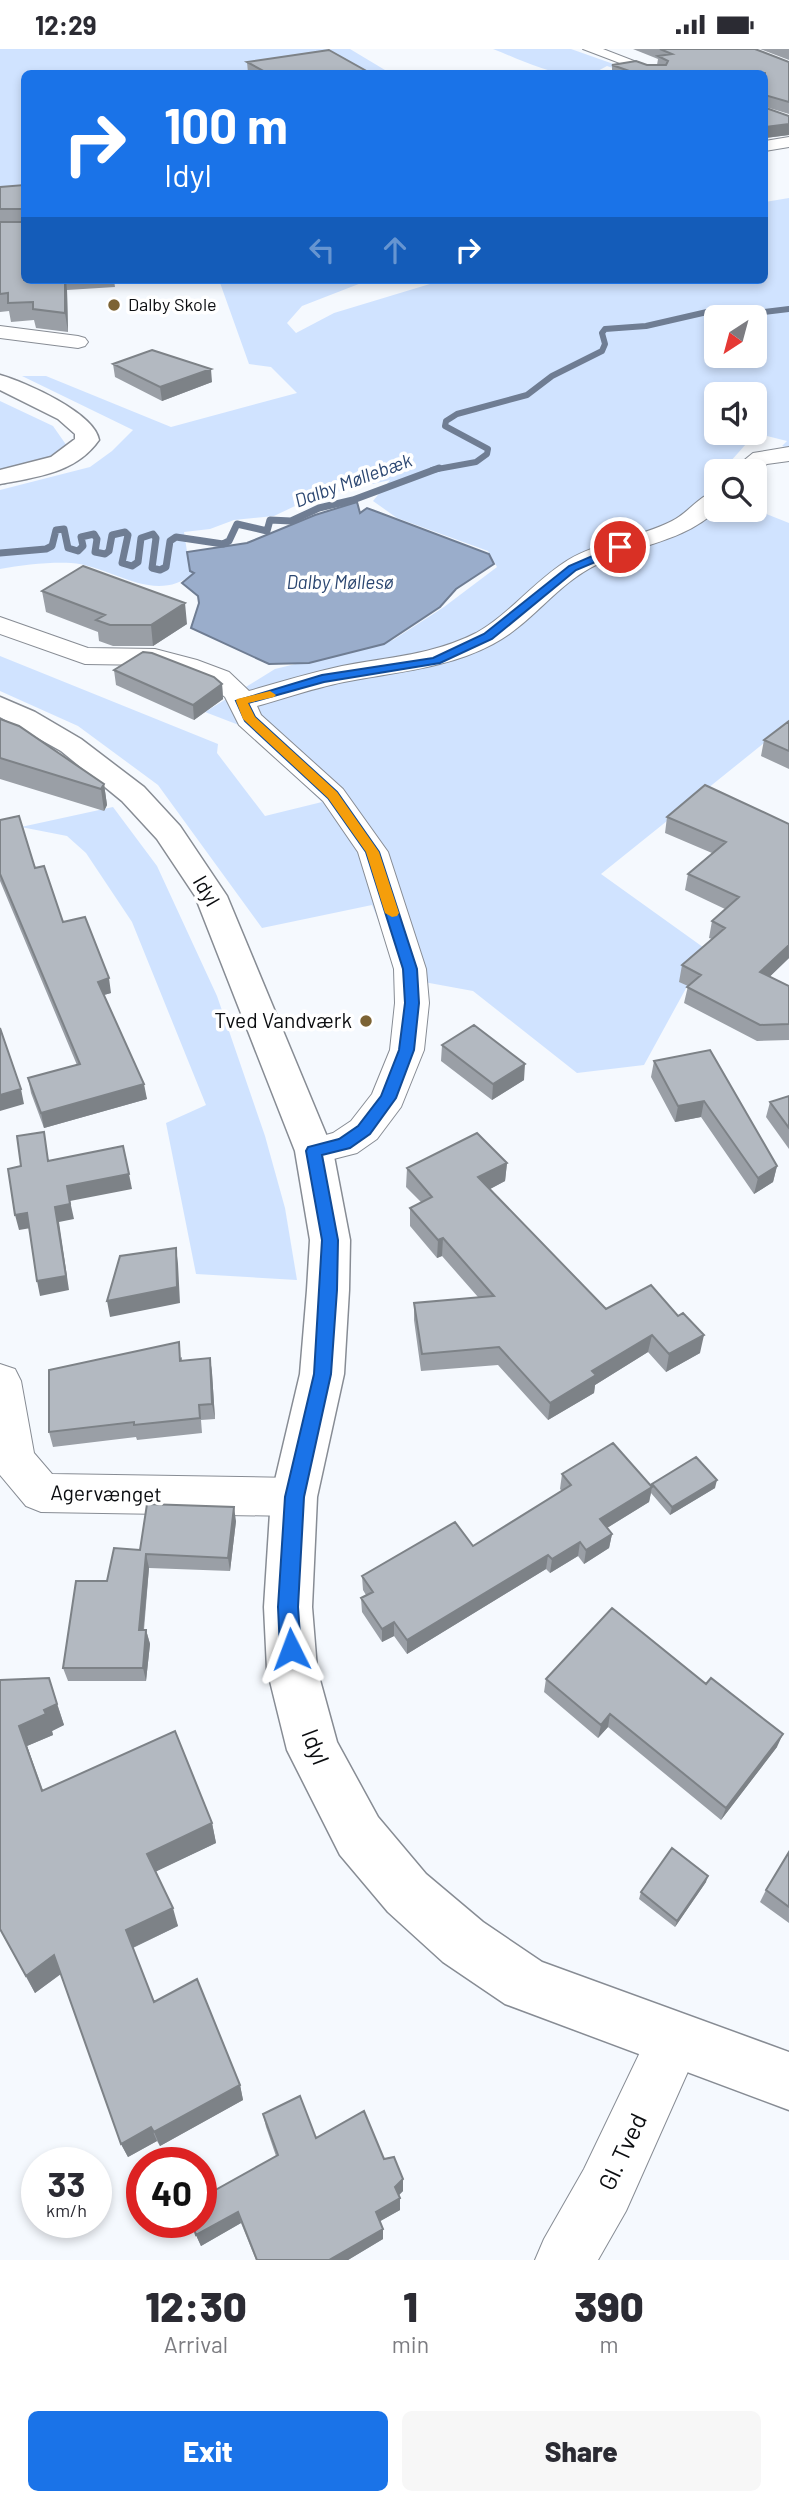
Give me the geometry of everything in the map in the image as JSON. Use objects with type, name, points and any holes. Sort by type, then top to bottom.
[{"type":"street","points":[[590,49],[650,70]]},
{"type":"street","points":[[768,146],[789,142]]},
{"type":"street","points":[[0,332],[78,342]]},
{"type":"street","points":[[0,382],[66,414],[86,432],[86,440],[74,456],[58,463],[0,477]]},
{"type":"street","points":[[760,459],[789,454]]},
{"type":"street","points":[[242,701],[322,678],[436,661],[488,637],[573,568],[606,552],[673,531],[690,522],[704,509]]},
{"type":"street","points":[[0,625],[85,656],[155,657],[219,678],[237,693],[249,719],[333,795],[373,852],[410,969],[412,1003],[407,1050],[388,1098],[364,1130],[344,1144],[314,1151]]},
{"type":"street","name":"Idyl","points":[[0,706],[71,745],[133,794],[169,833],[211,896],[314,1151],[330,1240],[328,1290],[323,1374],[294,1497],[288,1607],[292,1669],[313,1750],[359,1836],[407,1893],[463,1942],[525,1984],[674,2041],[789,2081]]},
{"type":"street","name":"Agervænget","points":[[0,1381],[13,1460],[41,1493],[294,1497]]},
{"type":"street","name":"Gl. Tved","points":[[565,2260],[605,2190],[674,2041]]},
{"type":"shaded area","points":[[0,49],[350,49],[385,70],[21,70],[21,189],[0,195]]},
{"type":"shaded area","points":[[493,49],[571,49],[630,70],[607,66],[598,70],[547,70]]},
{"type":"shaded area","points":[[789,198],[789,448],[782,446],[787,441],[767,436],[767,382],[704,382],[704,445],[745,445],[733,459],[704,459],[704,522],[767,522],[767,514],[789,523],[789,723],[601,874],[707,950],[644,1065],[577,1073],[473,991],[402,978],[372,905],[262,928],[158,785],[78,726],[0,691],[0,656],[218,744],[217,753],[265,816],[322,802],[244,727],[205,712],[275,669],[393,640],[444,607],[497,567],[488,551],[397,518],[373,501],[390,480],[314,497],[274,516],[234,520],[210,529],[184,532],[190,571],[194,573],[179,582],[164,586],[149,585],[71,563],[0,569],[0,490],[90,467],[112,451],[133,430],[22,376],[46,376],[171,427],[297,393],[271,367],[249,364],[220,284],[359,284],[302,306],[287,323],[296,333],[334,313],[430,284],[768,284],[768,202]]},
{"type":"shaded area","points":[[0,401],[53,426],[67,446],[56,456],[0,473]]},
{"type":"shaded area","points":[[113,807],[157,866],[217,996],[265,1136],[285,1208],[297,1280],[196,1274],[166,1123],[206,1105],[132,922],[86,853],[67,836],[21,827]]},
{"type":"water","name":"Dalby Møllesø","points":[[357,502],[360,513],[367,508],[489,554],[494,564],[456,589],[440,607],[384,644],[309,663],[269,664],[191,628],[199,603],[198,596],[182,583],[194,573],[190,571],[187,552],[247,543],[315,515]]},
{"type":"building","points":[[660,49],[755,49],[789,62],[789,102],[768,96],[768,70],[626,70],[612,65],[636,61],[647,65],[666,65],[668,61],[658,56],[672,54]]},
{"type":"building","points":[[329,50],[365,70],[262,70],[247,62]]},
{"type":"building","points":[[768,109],[789,116],[789,124],[768,127]]},
{"type":"building","points":[[21,185],[21,209],[0,209],[0,187]]},
{"type":"building","points":[[0,222],[21,222],[21,284],[65,284],[65,313],[33,309],[33,302],[8,303],[8,293],[0,294]]},
{"type":"building","points":[[152,350],[211,369],[160,387],[113,364]]},
{"type":"building","points":[[83,566],[185,603],[151,625],[110,625],[96,620],[105,615],[42,591]]},
{"type":"building","points":[[143,652],[214,677],[222,684],[193,705],[114,670]]},
{"type":"building","points":[[0,719],[19,726],[104,784],[101,789],[0,758]]},
{"type":"building","points":[[789,721],[789,751],[764,740]]},
{"type":"building","points":[[705,785],[789,824],[789,945],[760,972],[789,986],[789,1024],[760,1025],[687,987],[701,975],[682,965],[725,928],[712,921],[739,897],[688,874],[726,842],[667,817]]},
{"type":"building","points":[[19,816],[35,868],[44,866],[63,922],[85,917],[109,978],[98,982],[144,1084],[41,1113],[28,1078],[80,1064],[0,874],[0,820]]},
{"type":"building","points":[[474,1025],[525,1064],[493,1084],[442,1045]]},
{"type":"building","points":[[0,1028],[21,1089],[0,1095]]},
{"type":"building","points":[[710,1050],[777,1166],[758,1178],[704,1101],[678,1106],[654,1061]]},
{"type":"building","points":[[789,1096],[789,1128],[770,1102]]},
{"type":"building","points":[[44,1132],[48,1161],[123,1146],[129,1174],[67,1186],[70,1204],[55,1207],[66,1276],[37,1281],[27,1213],[15,1215],[8,1169],[21,1166],[17,1136]]},
{"type":"building","points":[[477,1133],[507,1163],[478,1177],[606,1309],[651,1285],[678,1316],[683,1313],[704,1335],[669,1354],[652,1335],[592,1371],[596,1375],[550,1403],[499,1347],[422,1354],[414,1303],[494,1296],[443,1238],[438,1240],[410,1208],[432,1197],[407,1168]]},
{"type":"building","points":[[176,1248],[177,1287],[107,1301],[120,1256]]},
{"type":"building","points":[[179,1342],[180,1361],[210,1358],[212,1404],[199,1405],[200,1418],[134,1425],[134,1422],[49,1432],[49,1370]]},
{"type":"building","points":[[613,1443],[652,1487],[600,1519],[612,1534],[586,1550],[580,1542],[552,1559],[548,1555],[407,1640],[394,1622],[382,1629],[361,1598],[373,1592],[362,1576],[455,1522],[473,1546],[571,1485],[562,1474]]},
{"type":"building","points":[[696,1457],[717,1480],[672,1507],[652,1484]]},
{"type":"building","points":[[147,1504],[234,1507],[228,1558],[146,1554],[139,1630],[146,1630],[143,1668],[63,1668],[76,1581],[107,1581],[114,1548],[140,1550]]},
{"type":"building","points":[[612,1608],[706,1684],[711,1678],[783,1734],[726,1808],[610,1714],[601,1725],[546,1679]]},
{"type":"building","points":[[49,1678],[57,1704],[44,1710],[46,1714],[19,1726],[42,1791],[175,1731],[212,1823],[147,1854],[173,1908],[126,1930],[154,2002],[197,1979],[240,2085],[154,2132],[151,2127],[121,2144],[54,1955],[26,1976],[0,1929],[0,1680]]},
{"type":"building","points":[[672,1848],[708,1876],[677,1921],[641,1892]]},
{"type":"building","points":[[789,1852],[789,1907],[766,1890]]},
{"type":"building","points":[[300,2096],[316,2138],[364,2111],[384,2159],[394,2157],[403,2179],[395,2187],[400,2198],[376,2212],[383,2229],[329,2260],[257,2260],[238,2212],[217,2224],[217,2189],[278,2155],[263,2114]]},
{"type":"waterway","name":"Dalby Møllebæk","points":[[435,469],[476,462],[487,454],[488,449],[445,426],[446,421],[457,414],[527,395],[552,376],[602,351],[605,344],[602,333],[605,329],[646,326],[707,312],[748,314],[789,309]]},
{"type":"waterway","name":"Dalby Møllebæk","points":[[435,469],[439,468]]},
{"type":"waterway","name":"Dalby Møllebæk","points":[[0,553],[46,549],[52,546],[56,530],[64,529],[68,548],[78,551],[83,546],[81,537],[94,534],[97,539],[95,552],[105,554],[109,551],[112,535],[125,532],[128,535],[122,563],[132,566],[138,562],[141,538],[153,534],[156,538],[152,568],[160,570],[166,567],[170,541],[176,537],[223,544],[229,541],[237,524],[267,531],[270,520],[291,521],[319,508],[353,500],[435,469]]},
{"type":"slow traffic","points":[[270,695],[242,701],[249,719],[333,795],[373,852],[392,913]]},
{"type":"place","name":"Dalby Skole","points":[[114,305]]},
{"type":"place","name":"Tved Vandværk","points":[[366,1021]]},
{"type":"route","points":[[291,1649],[288,1607],[294,1497],[323,1374],[328,1290],[330,1240],[314,1151],[344,1144],[364,1130],[388,1098],[407,1050],[412,1003],[410,969],[373,852],[333,795],[249,719],[242,701],[322,678],[436,661],[488,637],[573,568],[620,547]]}]
